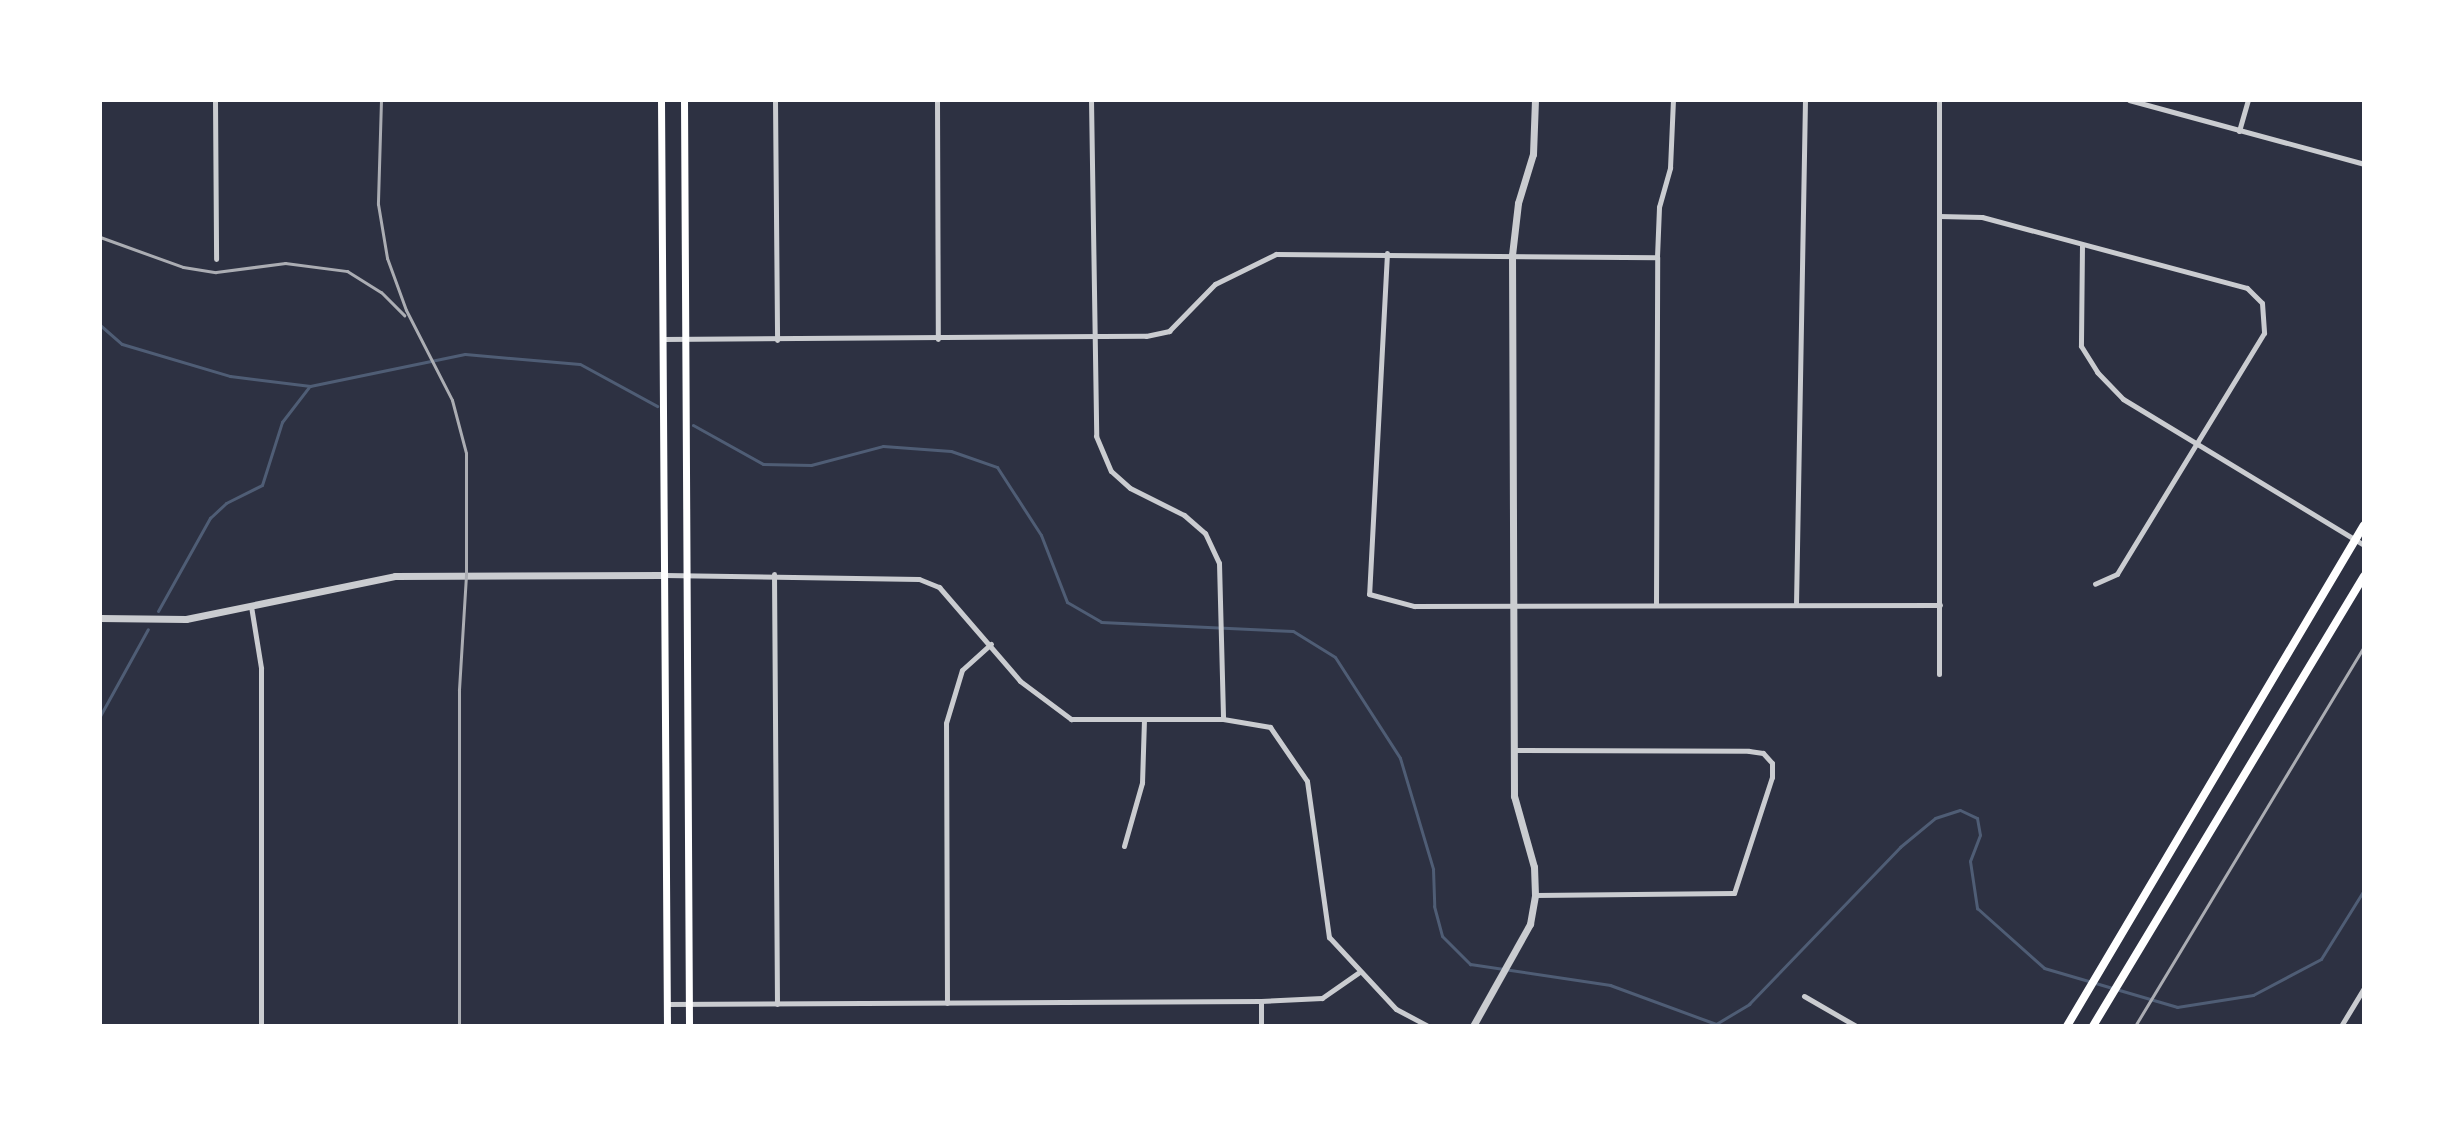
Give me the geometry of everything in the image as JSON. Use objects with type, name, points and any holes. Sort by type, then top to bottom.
[{"type":"main road","points":[[661,100],[667,1026]]},
{"type":"main road","points":[[684,100],[689,1026]]},
{"type":"main road","points":[[2067,1026],[2364,525]]},
{"type":"main road","points":[[2093,1026],[2364,576]]},
{"type":"street","points":[[215,100],[216,259]]},
{"type":"street","points":[[775,100],[777,340]]},
{"type":"street","points":[[937,100],[938,339]]},
{"type":"street","points":[[1091,100],[1093,337],[1100,453],[1130,488],[1168,505],[1205,533],[1219,563],[1225,630],[1223,719]]},
{"type":"street","points":[[1473,1026],[1530,924],[1535,895],[1534,867],[1514,796],[1512,255],[1518,203],[1533,154],[1535,100]]},
{"type":"street","points":[[1656,605],[1657,257],[1659,207],[1670,168],[1673,100]]},
{"type":"street","points":[[1796,605],[1805,100]]},
{"type":"street","points":[[1939,100],[1939,674]]},
{"type":"street","points":[[2129,100],[2364,164]]},
{"type":"street","points":[[2239,131],[2248,100]]},
{"type":"street","points":[[1939,216],[1982,217],[2247,288],[2262,303],[2264,333],[2117,574],[2095,584]]},
{"type":"street","points":[[2082,245],[2081,346],[2123,399],[2364,545]]},
{"type":"street","points":[[1387,253],[1367,584],[1369,594],[1390,603],[1940,605]]},
{"type":"street","points":[[663,339],[1093,337],[1169,331],[1215,284],[1276,254],[1657,257]]},
{"type":"street","points":[[774,574],[777,1004]]},
{"type":"street","points":[[100,618],[186,619],[395,576],[774,574],[919,579],[939,587],[1020,681],[1071,719],[1223,719],[1270,727],[1307,781],[1329,937],[1358,973],[1396,1009],[1428,1026]]},
{"type":"street","points":[[251,605],[261,668],[261,1026]]},
{"type":"street","points":[[947,1003],[946,723],[962,670],[991,644]]},
{"type":"street","points":[[1124,846],[1142,783],[1144,720]]},
{"type":"street","points":[[1514,750],[1749,751],[1763,753],[1772,763],[1772,777],[1734,893],[1535,895]]},
{"type":"street","points":[[667,1004],[1261,1001],[1322,998],[1358,973]]},
{"type":"street","points":[[2341,1026],[2364,988]]},
{"type":"street","points":[[1804,996],[1856,1026]]},
{"type":"street","points":[[1261,1001],[1261,1026]]},
{"type":"waterway","points":[[100,325],[122,344],[230,376],[310,386],[465,354],[580,364],[657,406]]},
{"type":"waterway","points":[[158,611],[210,518],[226,503],[262,485],[282,422],[309,387]]},
{"type":"waterway","points":[[693,425],[763,464],[811,465],[883,446],[951,451],[997,467],[1041,535],[1067,602],[1101,622],[1293,631],[1335,657],[1400,758],[1433,869],[1434,906],[1442,936],[1470,964],[1610,985],[1716,1024],[1749,1004],[1900,847],[1935,818],[1960,810],[1977,818],[1980,835],[1970,861],[1977,908],[2044,968],[2177,1007],[2253,995],[2321,959],[2364,890]]},
{"type":"waterway","points":[[100,716],[148,629]]},
{"type":"railway","points":[[381,100],[378,204],[387,258],[406,310],[452,400],[466,453],[466,575],[459,690],[459,1026]]},
{"type":"railway","points":[[100,237],[183,267],[216,272],[285,263],[347,271],[381,292],[404,315]]},
{"type":"railway","points":[[2135,1026],[2364,647]]}]
